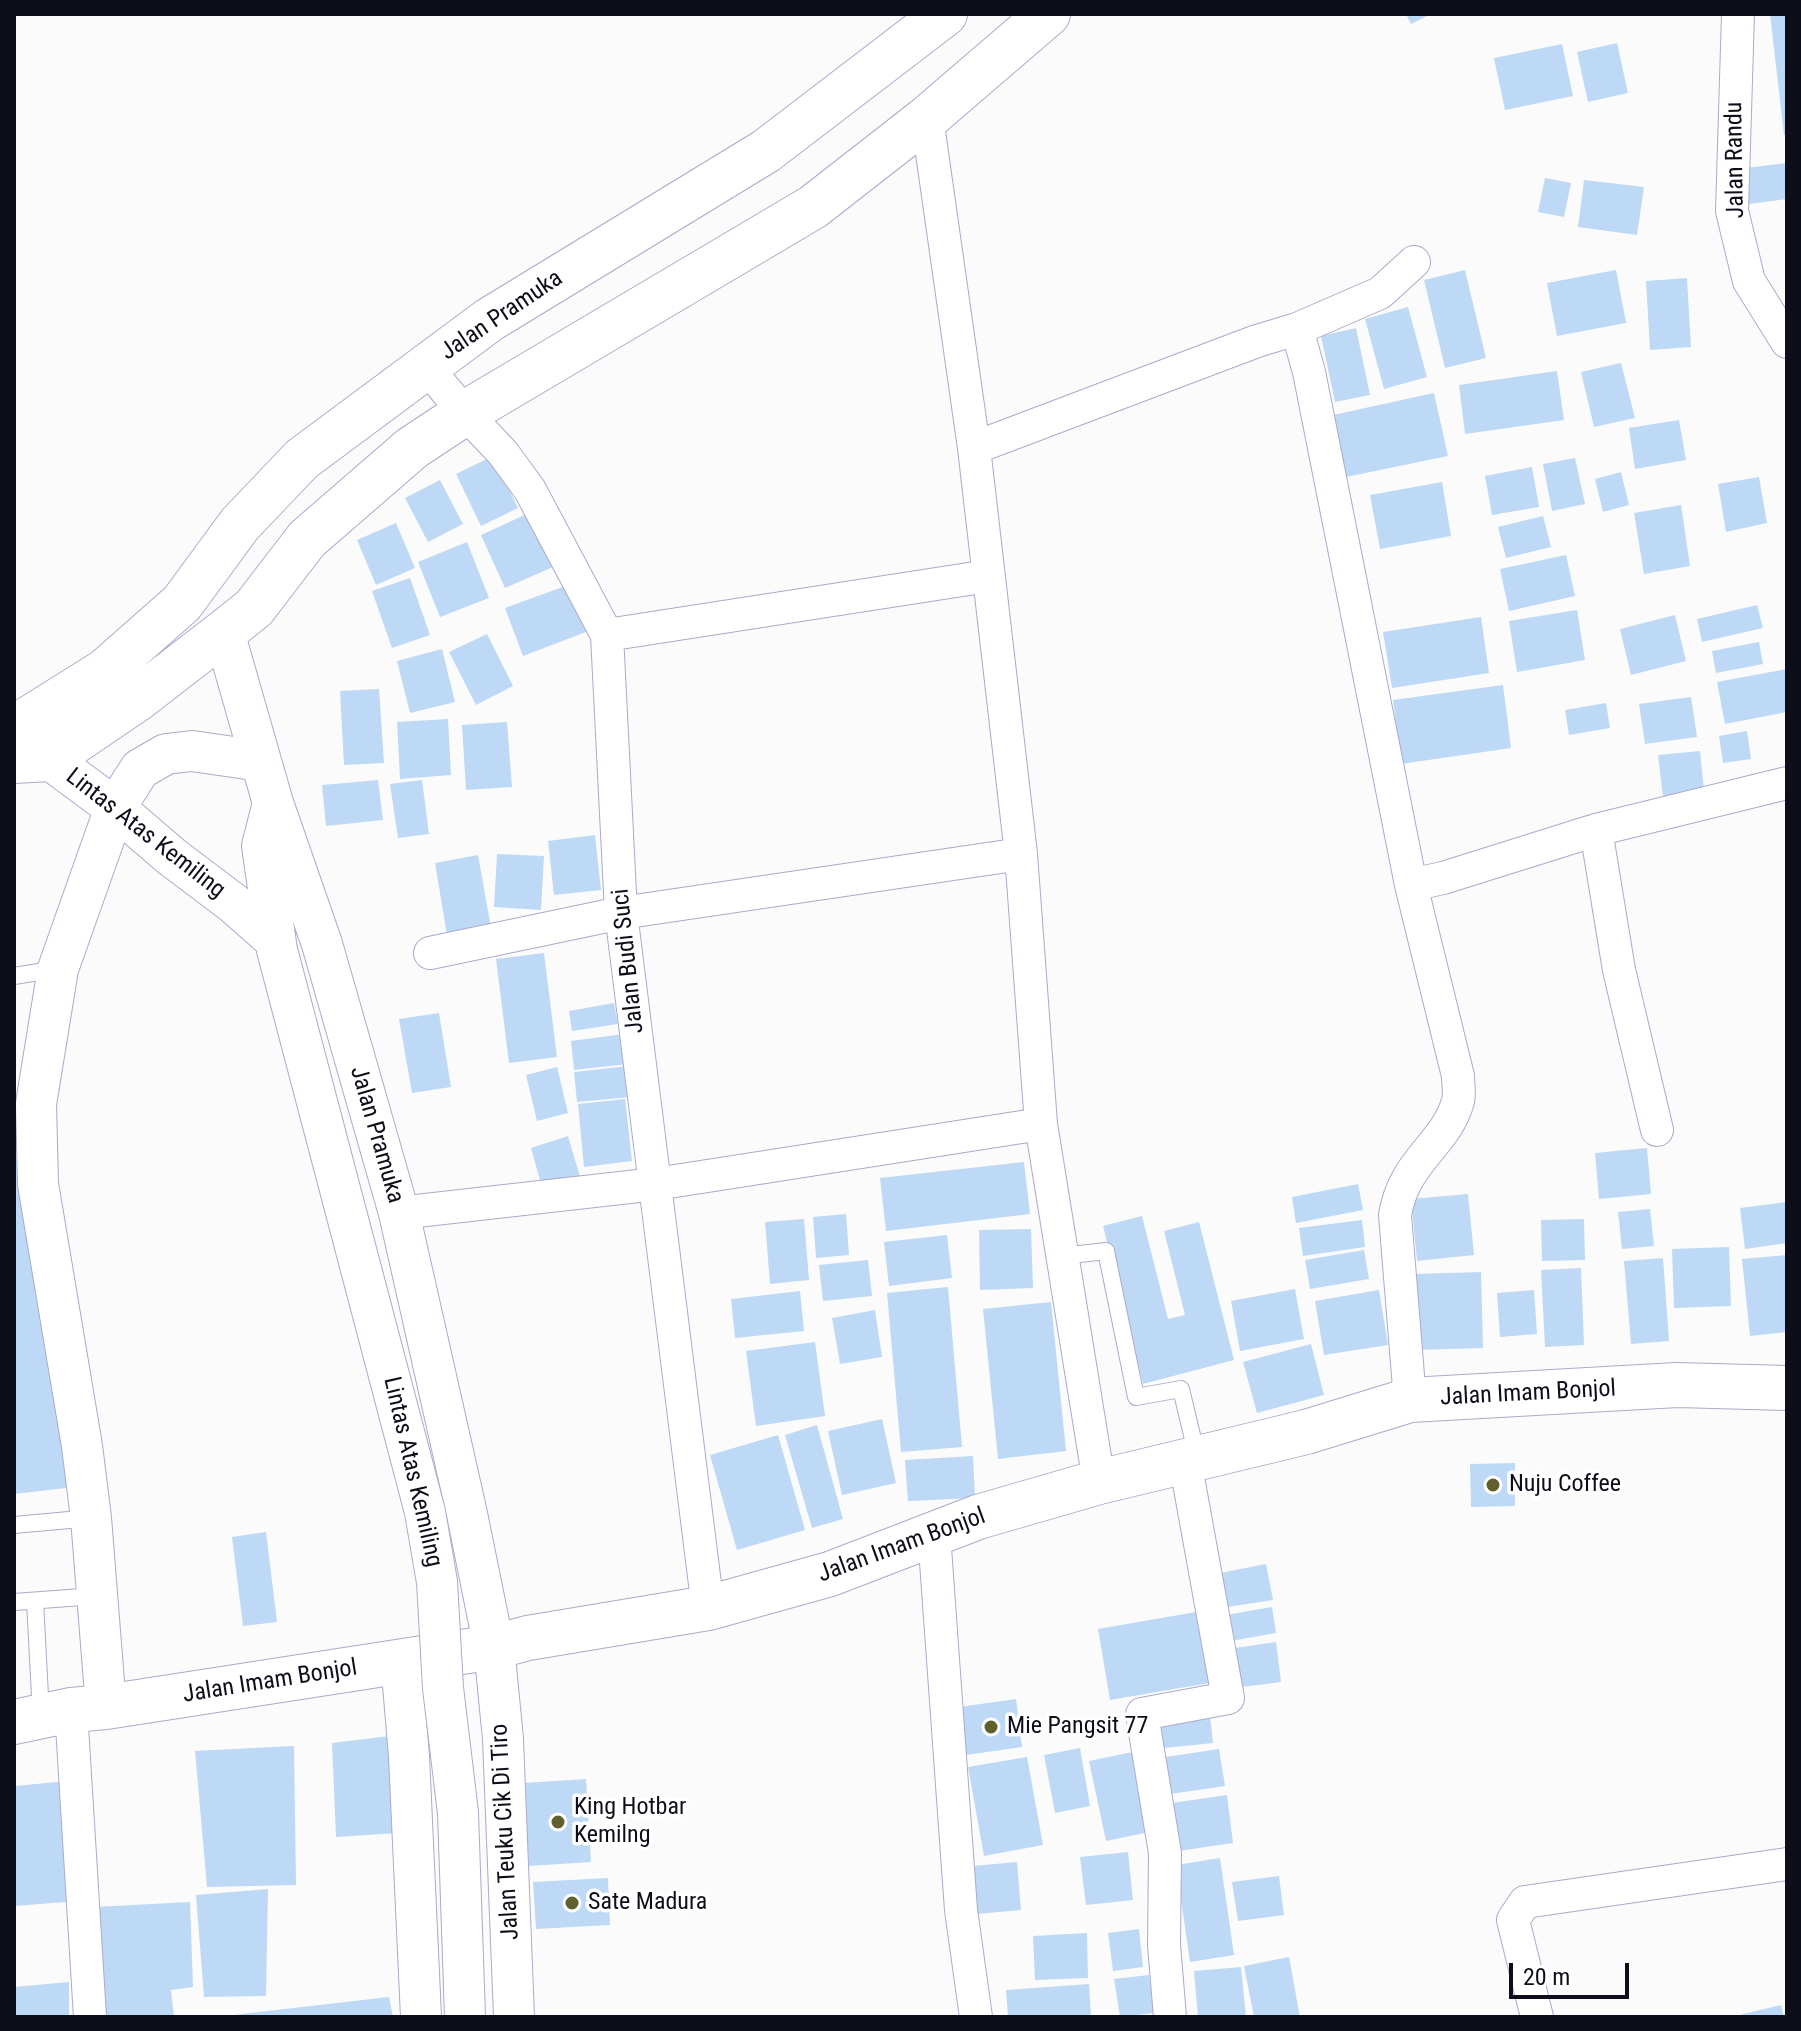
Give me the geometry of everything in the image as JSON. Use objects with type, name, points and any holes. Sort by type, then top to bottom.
[{"type":"main road","name":"Jalan Pramuka","points":[[25,742],[182,603],[240,524],[302,459],[489,320],[766,151],[945,14]]},
{"type":"main road","points":[[25,742],[136,700],[254,608],[307,539],[412,448],[465,413],[813,207],[927,118],[1048,14]]},
{"type":"main road","name":"Jalan Imam Bonjol","points":[[58,1714],[494,1647],[528,1638],[708,1608],[830,1574],[978,1517],[1099,1482],[1306,1432],[1410,1400],[1677,1385],[1787,1388]]},
{"type":"street","name":"Jalan Randu","points":[[1738,14],[1732,211],[1749,281],[1787,342]]},
{"type":"street","points":[[927,118],[974,448],[1021,854],[1041,1124],[1099,1482]]},
{"type":"street","points":[[974,448],[1257,341],[1297,329],[1380,293],[1414,262]]},
{"type":"street","points":[[1297,329],[1309,372],[1411,885],[1458,1076],[1459,1099],[1449,1123],[1405,1179],[1398,1195],[1395,1215],[1410,1400]]},
{"type":"street","name":"Jalan Budi Suci","points":[[427,368],[503,453],[530,490],[607,635],[621,913],[708,1608]]},
{"type":"street","points":[[607,635],[988,576]]},
{"type":"street","name":"Jalan Pramuka","points":[[224,632],[273,803],[322,944],[399,1213],[494,1647]]},
{"type":"street","name":"Lintas Atas Kemiling","points":[[25,742],[115,808],[172,857],[233,903],[276,945]]},
{"type":"street","points":[[90,2017],[58,1714],[96,1596],[82,1446],[38,1184],[36,1104],[58,969],[115,808],[140,769],[166,754],[192,751],[261,761]]},
{"type":"street","points":[[1411,885],[1443,878],[1596,830],[1787,783]]},
{"type":"street","name":"Lintas Atas Kemiling","points":[[273,803],[262,846],[276,945],[425,1512],[433,1554],[443,1688],[458,1813],[465,2017]]},
{"type":"street","points":[[1596,830],[1619,970],[1657,1130]]},
{"type":"street","points":[[430,953],[621,913],[1021,854]]},
{"type":"street","points":[[399,1213],[656,1184],[1041,1124]]},
{"type":"street","points":[[1170,2017],[1164,1945],[1165,1853],[1142,1714],[1228,1698],[1191,1459]]},
{"type":"street","points":[[934,1534],[961,1910],[976,2017]]},
{"type":"street","name":"Jalan Teuku Cik Di Tiro","points":[[494,1647],[503,1739],[514,2008]]},
{"type":"street","points":[[401,1661],[409,1756],[421,2014]]},
{"type":"street","points":[[1537,2017],[1513,1920],[1525,1902],[1787,1864]]},
{"type":"street","points":[[421,2014],[433,1987],[456,1972],[483,1969],[502,1980],[514,2008]]},
{"type":"lane","points":[[14,976],[58,969]]},
{"type":"lane","points":[[1062,1256],[1106,1251],[1136,1397],[1181,1389],[1191,1459]]},
{"type":"lane","points":[[14,1525],[91,1518]]},
{"type":"lane","points":[[14,1602],[96,1596]]},
{"type":"lane","points":[[35,1601],[58,1714]]},
{"type":"building","points":[[1406,14],[1431,14],[1411,24]]},
{"type":"building","points":[[1770,14],[1787,14],[1787,135],[1784,135]]},
{"type":"building","points":[[1617,43],[1628,93],[1588,102],[1577,52]]},
{"type":"building","points":[[1562,44],[1573,96],[1505,110],[1494,58]]},
{"type":"building","points":[[1787,163],[1787,199],[1749,204],[1745,168]]},
{"type":"building","points":[[1545,178],[1571,183],[1564,217],[1538,212]]},
{"type":"building","points":[[1584,180],[1644,187],[1637,235],[1578,227]]},
{"type":"building","points":[[1465,270],[1486,358],[1445,368],[1424,280]]},
{"type":"building","points":[[1616,270],[1626,323],[1557,336],[1547,283]]},
{"type":"building","points":[[1687,278],[1691,347],[1650,350],[1646,281]]},
{"type":"building","points":[[1408,307],[1427,377],[1384,389],[1365,319]]},
{"type":"building","points":[[1356,328],[1370,395],[1335,402],[1321,336]]},
{"type":"building","points":[[1621,363],[1635,418],[1594,427],[1581,372]]},
{"type":"building","points":[[1557,371],[1564,420],[1465,434],[1459,385]]},
{"type":"building","points":[[1434,393],[1448,456],[1346,477],[1333,415]]},
{"type":"building","points":[[1679,420],[1686,460],[1635,469],[1629,428]]},
{"type":"building","points":[[493,456],[518,508],[481,526],[456,474]]},
{"type":"building","points":[[1575,458],[1585,504],[1552,511],[1543,464]]},
{"type":"building","points":[[1532,467],[1539,507],[1492,515],[1485,476]]},
{"type":"building","points":[[1621,472],[1629,505],[1603,512],[1595,479]]},
{"type":"building","points":[[1759,477],[1767,523],[1726,532],[1718,484]]},
{"type":"building","points":[[440,480],[463,524],[428,542],[405,498]]},
{"type":"building","points":[[1442,482],[1451,536],[1380,549],[1370,495]]},
{"type":"building","points":[[1681,505],[1690,566],[1644,574],[1634,513]]},
{"type":"building","points":[[529,513],[553,567],[505,588],[481,535]]},
{"type":"building","points":[[1543,516],[1551,547],[1506,558],[1498,527]]},
{"type":"building","points":[[396,523],[415,568],[376,585],[357,540]]},
{"type":"building","points":[[467,542],[489,598],[440,617],[418,562]]},
{"type":"building","points":[[1566,555],[1575,596],[1509,611],[1500,569]]},
{"type":"building","points":[[410,578],[430,635],[392,648],[372,591]]},
{"type":"building","points":[[568,585],[586,632],[523,656],[505,608]]},
{"type":"building","points":[[1757,605],[1763,628],[1702,642],[1697,619]]},
{"type":"building","points":[[1577,610],[1585,660],[1517,672],[1509,621]]},
{"type":"building","points":[[1675,615],[1686,661],[1631,675],[1620,629]]},
{"type":"building","points":[[1481,617],[1489,673],[1392,688],[1383,632]]},
{"type":"building","points":[[487,634],[513,686],[476,705],[449,652]]},
{"type":"building","points":[[1759,642],[1763,664],[1716,673],[1712,651]]},
{"type":"building","points":[[442,649],[455,702],[410,713],[397,661]]},
{"type":"building","points":[[1787,669],[1787,712],[1725,724],[1717,682]]},
{"type":"building","points":[[1503,685],[1511,748],[1401,764],[1393,700]]},
{"type":"building","points":[[379,689],[384,763],[344,765],[340,691]]},
{"type":"building","points":[[1691,697],[1697,737],[1645,744],[1639,704]]},
{"type":"building","points":[[1606,703],[1610,728],[1569,735],[1565,710]]},
{"type":"building","points":[[448,719],[451,775],[400,779],[397,722]]},
{"type":"building","points":[[507,722],[512,787],[466,790],[462,725]]},
{"type":"building","points":[[1747,731],[1751,759],[1723,763],[1719,736]]},
{"type":"building","points":[[1700,751],[1705,801],[1664,806],[1658,755]]},
{"type":"building","points":[[378,780],[383,820],[326,826],[322,785]]},
{"type":"building","points":[[422,780],[429,834],[398,838],[390,784]]},
{"type":"building","points":[[595,835],[601,890],[554,895],[548,841]]},
{"type":"building","points":[[497,854],[544,856],[541,910],[494,907]]},
{"type":"building","points":[[478,855],[493,939],[449,947],[435,863]]},
{"type":"building","points":[[544,953],[557,1057],[509,1063],[496,959]]},
{"type":"building","points":[[614,1003],[618,1024],[572,1031],[569,1011]]},
{"type":"building","points":[[439,1013],[451,1087],[412,1093],[399,1019]]},
{"type":"building","points":[[624,1034],[628,1064],[574,1070],[571,1041]]},
{"type":"building","points":[[628,1066],[631,1097],[577,1102],[574,1072]]},
{"type":"building","points":[[557,1067],[568,1113],[537,1121],[526,1075]]},
{"type":"building","points":[[625,1099],[632,1161],[584,1167],[578,1104]]},
{"type":"building","points":[[568,1136],[581,1180],[543,1191],[531,1148]]},
{"type":"building","points":[[1647,1148],[1651,1194],[1599,1199],[1595,1153]]},
{"type":"building","points":[[15,1153],[25,1188],[67,1450],[66,1488],[14,1494]]},
{"type":"building","points":[[1024,1162],[1030,1214],[886,1231],[880,1178]]},
{"type":"building","points":[[1358,1184],[1363,1210],[1296,1223],[1292,1197]]},
{"type":"building","points":[[1468,1194],[1474,1255],[1417,1261],[1411,1199]]},
{"type":"building","points":[[1787,1202],[1787,1243],[1745,1249],[1740,1208]]},
{"type":"building","points":[[1650,1209],[1654,1246],[1622,1249],[1618,1212]]},
{"type":"building","points":[[846,1214],[849,1255],[816,1258],[813,1217]]},
{"type":"building","points":[[1142,1216],[1168,1319],[1185,1315],[1164,1231],[1199,1222],[1234,1360],[1143,1384],[1103,1226]]},
{"type":"building","points":[[804,1219],[809,1280],[770,1284],[765,1222]]},
{"type":"building","points":[[1584,1219],[1585,1260],[1542,1261],[1541,1220]]},
{"type":"building","points":[[1362,1220],[1365,1247],[1303,1256],[1299,1228]]},
{"type":"building","points":[[1031,1229],[1033,1288],[980,1290],[979,1230]]},
{"type":"building","points":[[947,1235],[952,1278],[889,1286],[884,1242]]},
{"type":"building","points":[[1729,1247],[1731,1306],[1674,1308],[1672,1249]]},
{"type":"building","points":[[1364,1250],[1369,1279],[1310,1289],[1305,1260]]},
{"type":"building","points":[[1787,1255],[1787,1332],[1750,1336],[1742,1259]]},
{"type":"building","points":[[1663,1258],[1669,1341],[1631,1344],[1624,1261]]},
{"type":"building","points":[[868,1260],[872,1296],[823,1301],[819,1265]]},
{"type":"building","points":[[1581,1268],[1584,1345],[1545,1347],[1541,1270]]},
{"type":"building","points":[[1481,1272],[1483,1348],[1417,1350],[1415,1274]]},
{"type":"building","points":[[948,1287],[962,1447],[901,1452],[887,1293]]},
{"type":"building","points":[[1295,1289],[1304,1339],[1240,1351],[1231,1301]]},
{"type":"building","points":[[1379,1290],[1388,1345],[1324,1355],[1315,1301]]},
{"type":"building","points":[[1534,1290],[1537,1334],[1500,1337],[1497,1293]]},
{"type":"building","points":[[800,1291],[804,1331],[735,1338],[731,1299]]},
{"type":"building","points":[[1051,1302],[1066,1451],[998,1459],[983,1309]]},
{"type":"building","points":[[875,1310],[882,1357],[840,1364],[832,1318]]},
{"type":"building","points":[[815,1342],[825,1416],[756,1426],[746,1351]]},
{"type":"building","points":[[1311,1344],[1324,1395],[1257,1413],[1243,1362]]},
{"type":"building","points":[[882,1419],[896,1483],[842,1495],[828,1431]]},
{"type":"building","points":[[817,1425],[843,1519],[812,1528],[785,1435]]},
{"type":"building","points":[[778,1435],[805,1530],[737,1550],[710,1455]]},
{"type":"building","points":[[973,1456],[975,1498],[908,1501],[905,1460]]},
{"type":"building","name":"Nuju Coffee","points":[[1515,1463],[1515,1506],[1471,1507],[1470,1464]]},
{"type":"building","points":[[266,1532],[277,1622],[243,1626],[232,1537]]},
{"type":"building","points":[[1266,1564],[1273,1600],[1221,1608],[1215,1574]]},
{"type":"building","points":[[1272,1607],[1276,1633],[1225,1642],[1220,1616]]},
{"type":"building","points":[[1208,1610],[1221,1681],[1110,1700],[1098,1629]]},
{"type":"building","points":[[1276,1642],[1281,1682],[1234,1688],[1228,1649]]},
{"type":"building","name":"Mie Pangsit 77","points":[[1016,1699],[1022,1747],[966,1755],[959,1707]]},
{"type":"building","points":[[1209,1707],[1213,1743],[1154,1749],[1151,1712]]},
{"type":"building","points":[[390,1736],[397,1833],[336,1837],[332,1743]]},
{"type":"building","points":[[294,1746],[296,1885],[207,1887],[195,1751]]},
{"type":"building","points":[[1080,1748],[1090,1806],[1055,1813],[1044,1755]]},
{"type":"building","points":[[1219,1749],[1225,1786],[1164,1795],[1159,1758]]},
{"type":"building","points":[[1142,1750],[1159,1830],[1106,1841],[1089,1761]]},
{"type":"building","points":[[1027,1757],[1043,1845],[984,1856],[968,1767]]},
{"type":"building","name":"King Hotbar Kemilng","points":[[586,1779],[591,1862],[529,1866],[524,1783]]},
{"type":"building","points":[[69,1781],[79,1901],[14,1906],[14,1786]]},
{"type":"building","points":[[1227,1795],[1233,1843],[1172,1852],[1165,1804]]},
{"type":"building","points":[[1128,1852],[1133,1900],[1086,1905],[1080,1857]]},
{"type":"building","points":[[1220,1858],[1234,1955],[1190,1962],[1176,1865]]},
{"type":"building","points":[[1017,1862],[1021,1910],[977,1914],[973,1866]]},
{"type":"building","points":[[1279,1876],[1284,1915],[1238,1921],[1232,1882]]},
{"type":"building","name":"Sate Madura","points":[[608,1878],[610,1925],[536,1929],[533,1882]]},
{"type":"building","points":[[268,1889],[266,1996],[204,1997],[196,1895]]},
{"type":"building","points":[[190,1902],[193,1987],[171,1990],[174,2017],[99,2017],[94,1907]]},
{"type":"building","points":[[1139,1929],[1143,1967],[1113,1971],[1108,1933]]},
{"type":"building","points":[[1087,1933],[1088,1978],[1035,1980],[1033,1936]]},
{"type":"building","points":[[1289,1957],[1300,2017],[1254,2017],[1244,1966]]},
{"type":"building","points":[[1241,1967],[1246,2017],[1198,2017],[1194,1971]]},
{"type":"building","points":[[1149,1975],[1154,2013],[1120,2017],[1114,1979]]},
{"type":"building","points":[[69,1982],[69,2017],[14,2017],[14,1987]]},
{"type":"building","points":[[1089,1984],[1091,2017],[1008,2017],[1006,1990]]},
{"type":"building","points":[[389,1997],[393,2017],[233,2017],[233,2015]]},
{"type":"building","points":[[1781,2005],[1784,2017],[1735,2017],[1735,2016]]},
{"type":"place","name":"Nuju Coffee","points":[[1493,1485]]},
{"type":"place","name":"Mie Pangsit 77","points":[[991,1727]]},
{"type":"place","name":"King Hotbar Kemilng","points":[[558,1822]]},
{"type":"place","name":"Sate Madura","points":[[572,1903]]}]
